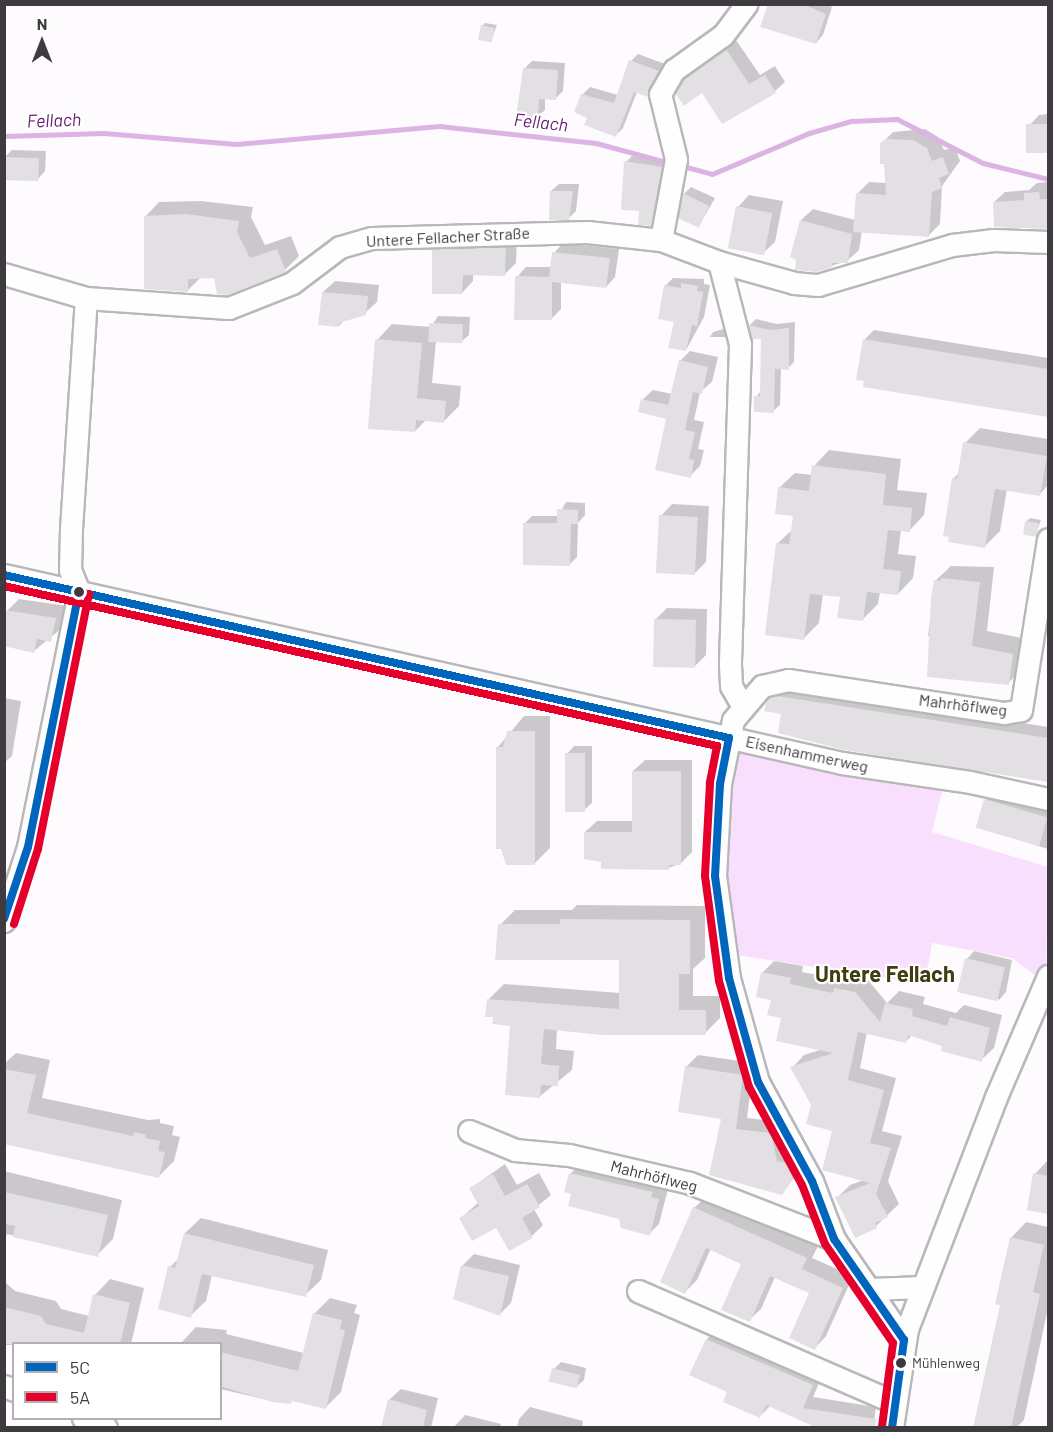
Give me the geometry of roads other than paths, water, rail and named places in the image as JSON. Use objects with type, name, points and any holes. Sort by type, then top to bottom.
[{"type":"street","points":[[661,240],[676,167],[660,94],[665,82],[723,34],[746,4]]},
{"type":"street","name":"Untere Fellacher Straße","points":[[4,274],[86,298],[229,308],[292,283],[340,247],[372,238],[520,231],[587,232],[661,240],[719,262],[794,283],[818,285],[952,245],[994,240],[1048,242]]},
{"type":"street","points":[[719,262],[740,344],[730,665],[731,686],[743,707]]},
{"type":"street","points":[[4,921],[28,847],[79,592],[70,570],[86,298]]},
{"type":"street","name":"Mahrhöflweg","points":[[904,1340],[834,1239],[812,1181],[758,1082],[729,978],[715,876],[720,784],[733,720],[762,686],[788,680],[1005,713],[1021,710],[1048,539]]},
{"type":"street","name":"Eisenhammerweg","points":[[4,575],[842,764],[970,782],[1048,799]]},
{"type":"street","points":[[892,1428],[904,1340],[1000,1086],[1048,976]]},
{"type":"street","name":"Mahrhöflweg","points":[[469,1131],[515,1150],[569,1155],[690,1183],[834,1239]]},
{"type":"street","points":[[869,1288],[923,1287]]},
{"type":"street","points":[[638,1291],[895,1403]]},
{"type":"street","points":[[85,1420],[106,1428]]},
{"type":"waterway","name":"Fellach","points":[[679,165],[712,174],[809,133],[851,121],[897,119],[983,163],[1048,179]]},
{"type":"waterway","name":"Fellach","points":[[4,136],[104,133],[237,144],[439,126],[596,143],[670,163]]},
{"type":"place","name":"Mühlenweg","points":[[901,1363]]},
{"type":"district","name":"Untere Fellach","points":[[885,974]]}]
